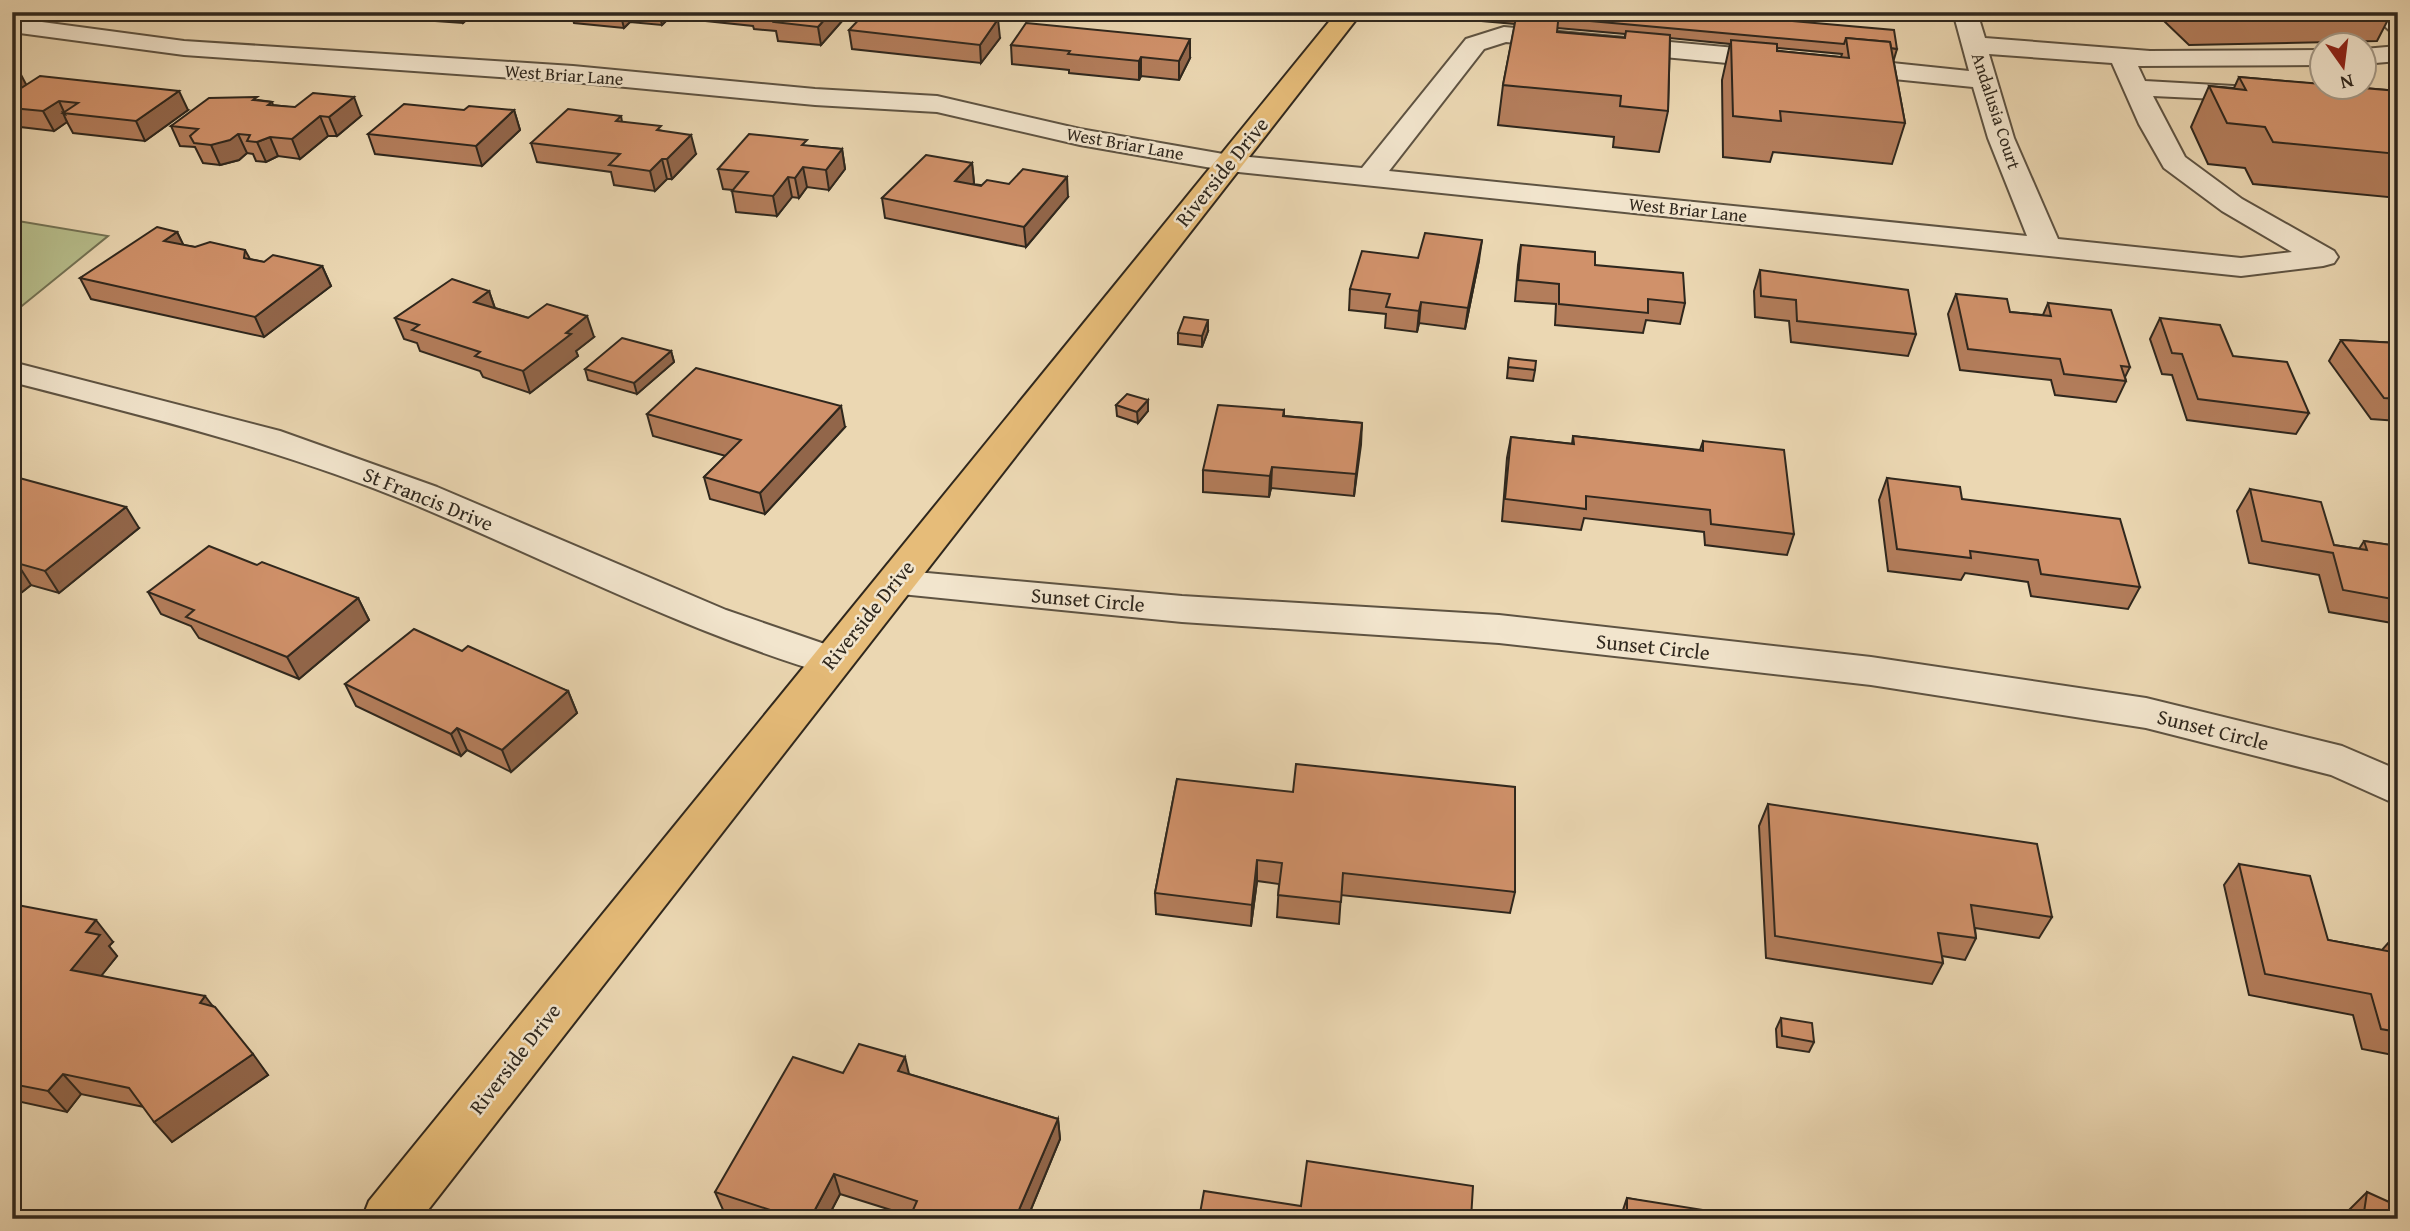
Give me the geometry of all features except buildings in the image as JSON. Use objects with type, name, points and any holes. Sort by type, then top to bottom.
[{"type":"main road","name":"Riverside Drive","points":[[388,1219],[1350,12]]},
{"type":"street","name":"Andalusia Court","points":[[1965,12],[2001,138],[2046,247]]},
{"type":"street","points":[[2381,12],[2398,25]]},
{"type":"street","name":"West Briar Lane","points":[[12,25],[184,48],[573,74],[816,97],[937,104],[1080,137],[1229,163],[2241,267],[2323,257],[2232,205],[2174,162],[2136,88]]},
{"type":"street","points":[[1370,177],[1475,44],[1504,34],[1984,80]]},
{"type":"street","points":[[1975,45],[2122,57],[2308,57]]},
{"type":"street","points":[[2378,55],[2398,53]]},
{"type":"street","points":[[2122,57],[2136,88],[2288,94]]},
{"type":"street","name":"St Francis Drive","points":[[12,372],[268,438],[424,495],[712,620],[831,661]]},
{"type":"street","name":"Sunset Circle","points":[[894,583],[1182,609],[1499,629],[1871,671],[2146,713],[2342,762],[2398,789]]},
{"type":"green space","points":[[12,220],[108,236],[12,314]]}]
